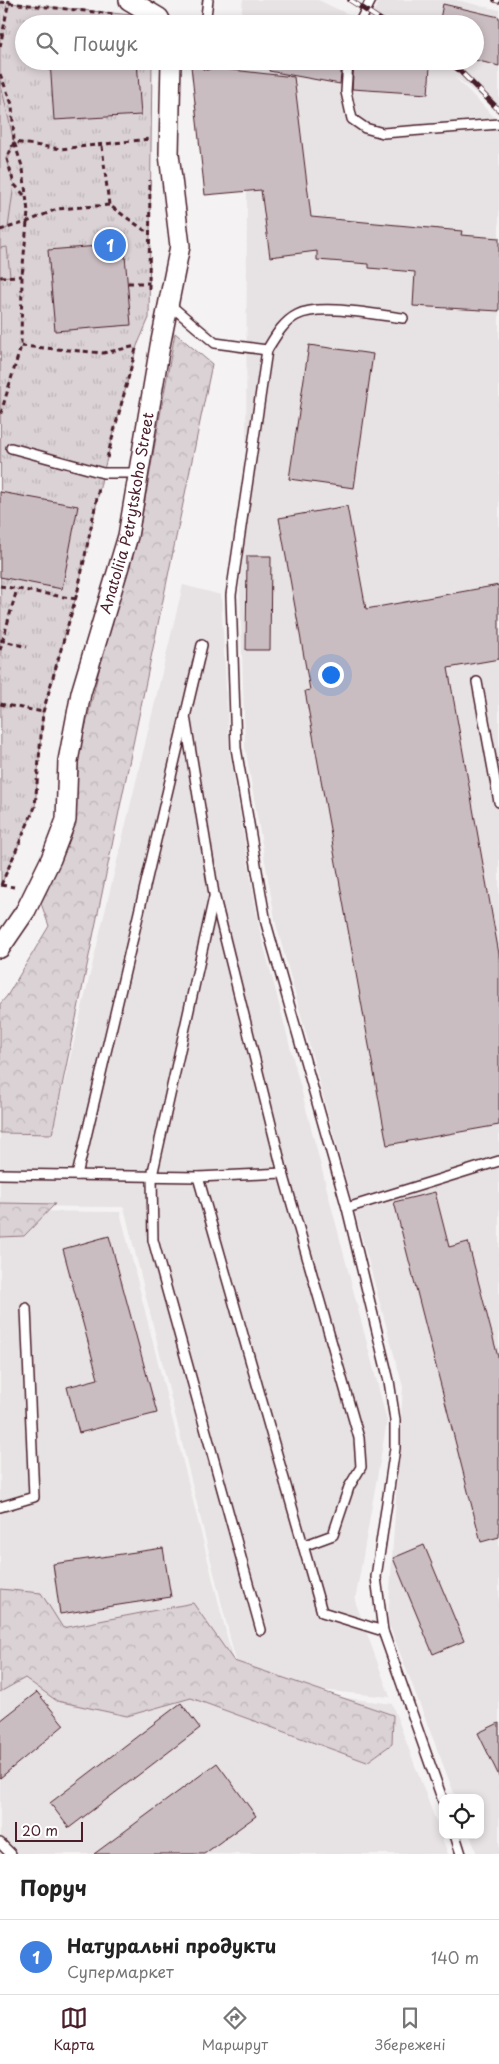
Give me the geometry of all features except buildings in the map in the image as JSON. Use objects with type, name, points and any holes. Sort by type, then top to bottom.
[{"type":"street","points":[[126,7],[150,15]]},
{"type":"street","name":"Anatoliia Petrytskoho Street","points":[[0,948],[26,910],[51,859],[66,820],[68,761],[81,693],[128,536],[180,246],[169,154],[171,70]]},
{"type":"lane","points":[[207,15],[208,0]]},
{"type":"lane","points":[[363,15],[371,0]]},
{"type":"lane","points":[[347,70],[346,92],[352,119],[365,128],[383,133],[499,124]]},
{"type":"lane","points":[[169,304],[215,343],[267,350]]},
{"type":"lane","points":[[403,318],[315,308],[296,315],[278,331],[267,350],[231,596],[236,748],[266,922],[347,1208],[389,1381],[394,1420],[394,1448],[376,1578],[383,1631],[441,1794]]},
{"type":"lane","points":[[11,448],[103,473],[140,473]]},
{"type":"lane","points":[[77,1175],[202,645]]},
{"type":"lane","points":[[477,682],[499,802]]},
{"type":"lane","points":[[185,716],[214,894],[284,1173],[359,1438],[360,1467],[349,1487],[333,1535],[303,1546]]},
{"type":"lane","points":[[214,894],[152,1176],[153,1240],[261,1630]]},
{"type":"lane","points":[[347,1208],[499,1161]]},
{"type":"lane","points":[[0,1174],[198,1177],[284,1173]]},
{"type":"lane","points":[[198,1177],[322,1612],[383,1631]]},
{"type":"lane","points":[[0,1507],[34,1497],[26,1308]]},
{"type":"lane","points":[[456,1839],[461,1854]]},
{"type":"lane","points":[[0,1843],[10,1854]]},
{"type":"path","points":[[0,2],[126,7]]},
{"type":"path","points":[[0,47],[8,2]]},
{"type":"path","points":[[0,74],[12,104],[14,142],[23,169],[27,222],[22,276],[21,346],[0,416]]},
{"type":"path","points":[[14,142],[61,149],[102,146],[150,139]]},
{"type":"path","points":[[14,142],[7,159],[14,184],[24,195]]},
{"type":"path","points":[[102,146],[109,205]]},
{"type":"path","points":[[0,230],[27,222],[56,209],[109,205],[147,232]]},
{"type":"path","points":[[0,277],[22,276]]},
{"type":"path","points":[[128,283],[149,283]]},
{"type":"path","points":[[21,346],[103,353],[137,346]]},
{"type":"path","points":[[0,586],[76,599]]},
{"type":"path","points":[[0,650],[1,640],[17,589]]},
{"type":"path","points":[[1,640],[27,646]]},
{"type":"path","points":[[0,704],[42,712]]},
{"type":"shaded area","points":[[243,0],[318,0],[350,15],[241,15]]},
{"type":"shaded area","points":[[380,0],[456,0],[499,10],[499,111],[453,75],[499,122],[499,1854],[477,1854],[471,1839],[484,1839],[484,1794],[454,1794],[388,1622],[403,1387],[276,924],[245,746],[240,587],[246,520],[247,197],[241,70],[484,70],[484,15],[372,15]]},
{"type":"shaded area","points":[[183,585],[221,595],[229,749],[259,927],[387,1421],[355,1601],[390,1697],[241,1682],[124,1207],[0,1206],[0,1134],[52,1134]]},
{"type":"shaded area","points":[[0,1211],[120,1212],[239,1684],[392,1704],[439,1830],[439,1839],[442,1839],[448,1854],[0,1854]]},
{"type":"green space","points":[[0,2],[132,15],[15,15],[15,70],[152,70],[149,318],[137,346],[103,473],[78,590],[43,712],[35,807],[1,885]]},
{"type":"green space","points":[[0,81],[14,142],[7,159],[14,184],[8,228],[0,230]]},
{"type":"green space","points":[[7,247],[10,276],[0,277],[0,248]]},
{"type":"green space","points":[[175,333],[212,364],[52,1134],[0,1133],[0,1004],[7,996],[49,926],[36,889],[46,892],[75,823],[79,754],[103,654],[138,538]]},
{"type":"green space","points":[[0,1203],[55,1204],[24,1236],[0,1237]]},
{"type":"green space","points":[[0,1589],[41,1593],[63,1628],[193,1603],[234,1661],[393,1715],[392,1744],[367,1762],[191,1698],[127,1716],[57,1701],[25,1678],[0,1692]]},
{"type":"railway","points":[[350,0],[373,15]]},
{"type":"railway","points":[[495,0],[499,1]]},
{"type":"railway","points":[[459,70],[499,110]]},
{"type":"place","name":"Натуральні продукти","points":[[110,245]]}]
